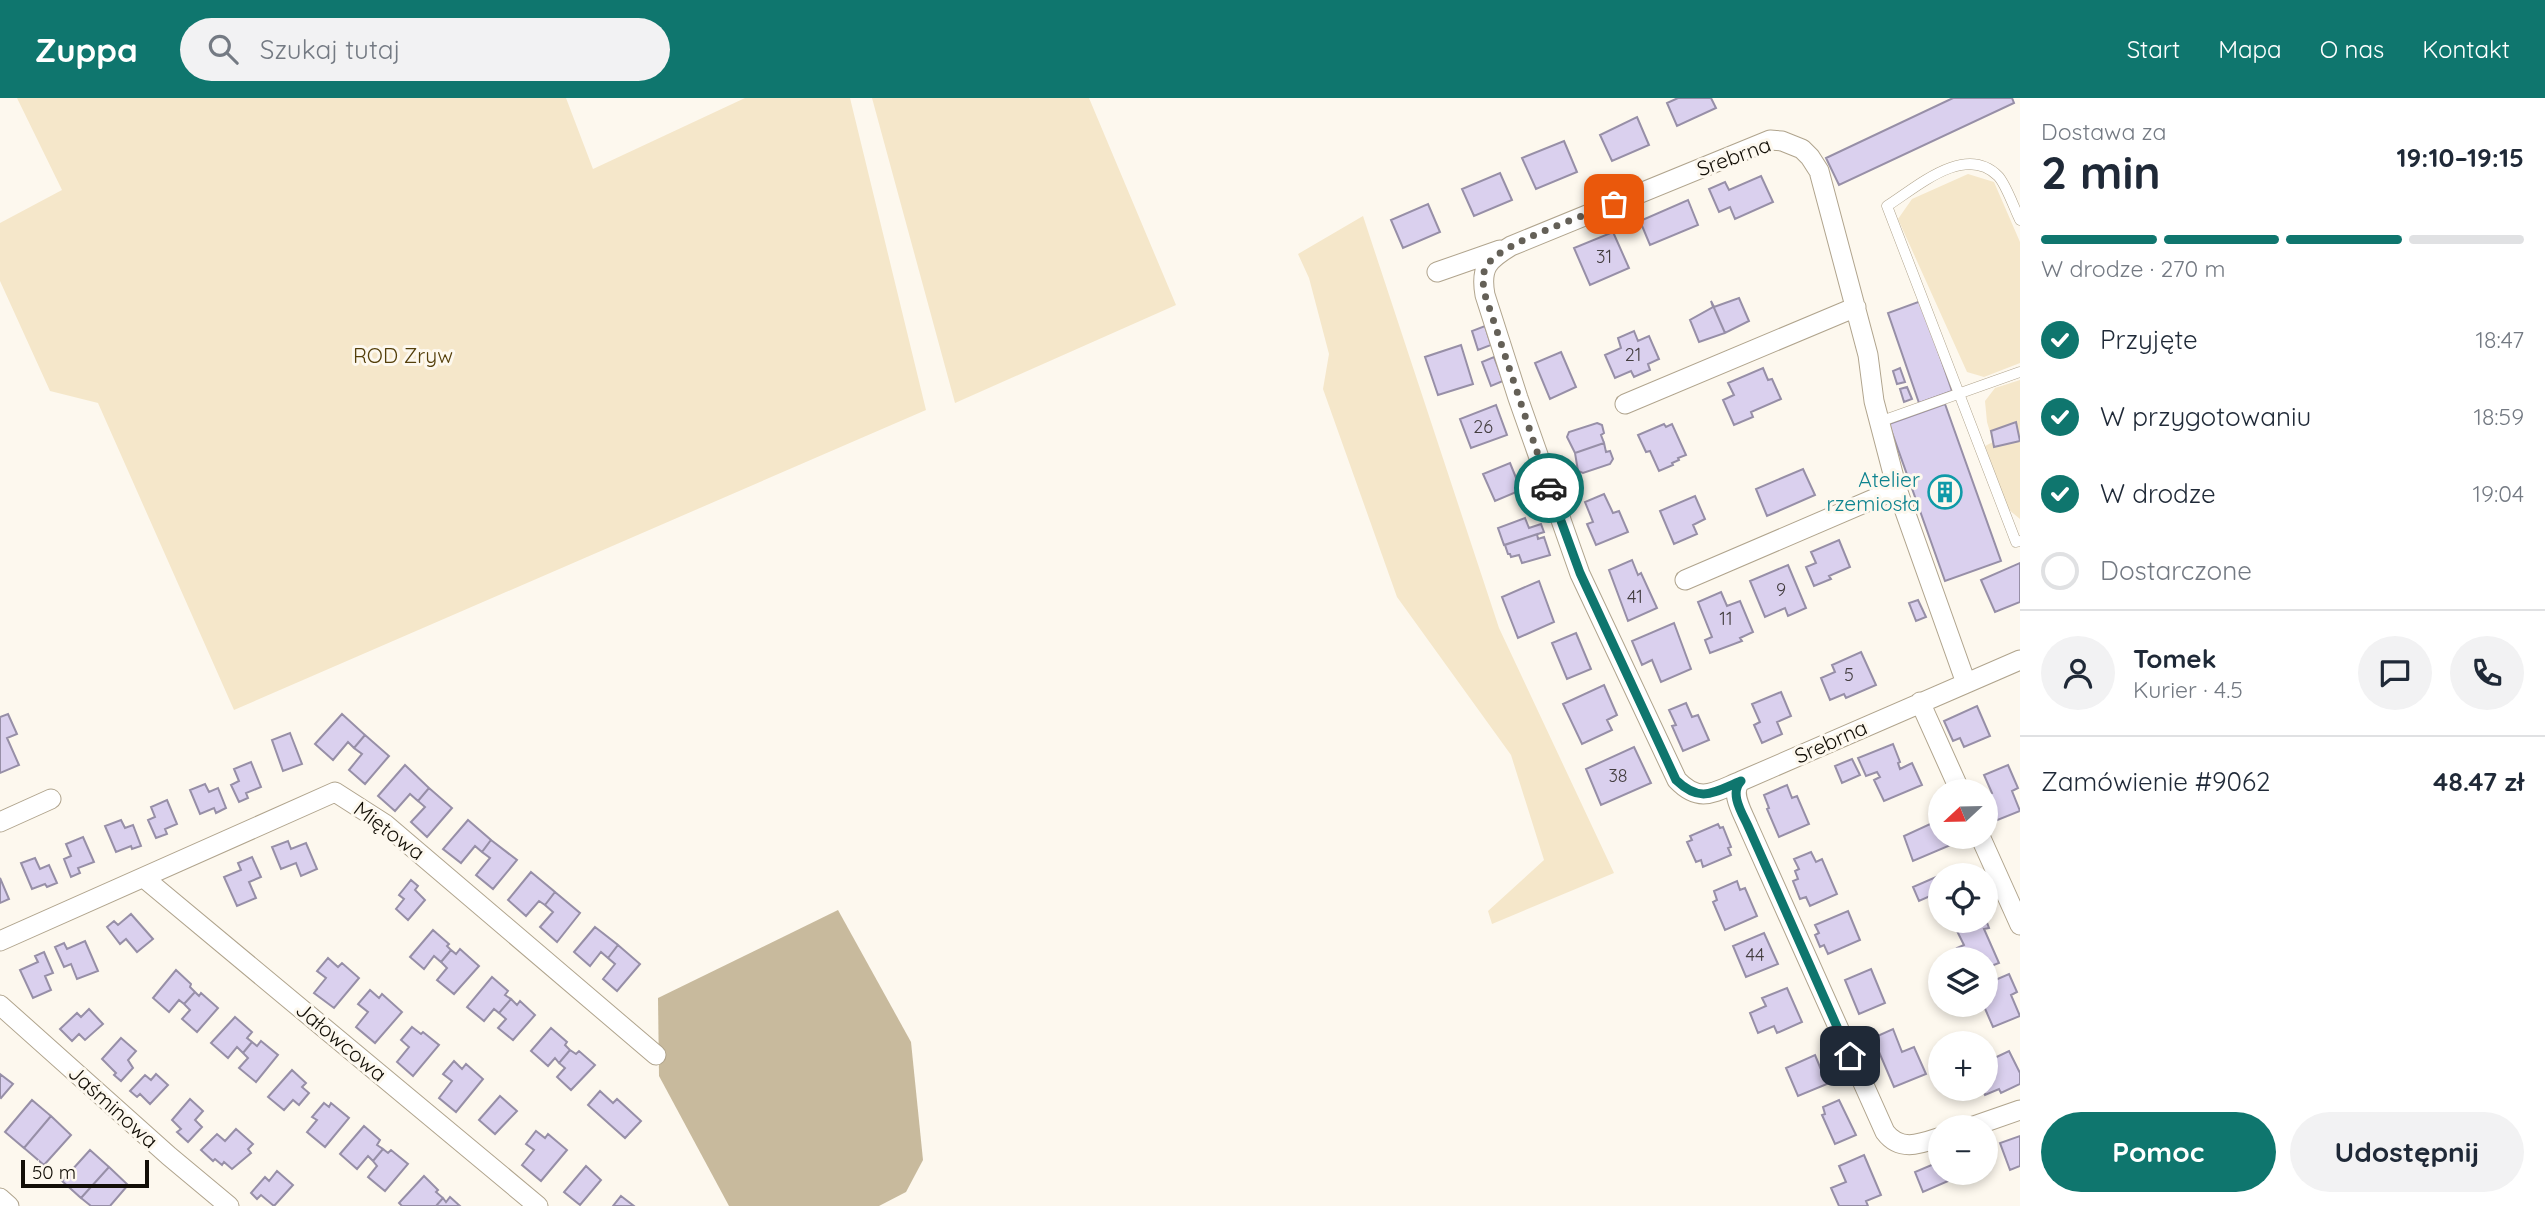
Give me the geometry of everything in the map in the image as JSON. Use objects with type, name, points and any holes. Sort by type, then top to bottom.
[{"type":"street","name":"Srebrna","points":[[1437,272],[1511,246],[1770,140],[1782,141],[1802,149],[1811,157],[1819,172],[1868,355],[1879,422],[1897,489],[1966,683]]},
{"type":"street","name":"Srebrna","points":[[1511,246],[1489,261],[1483,280],[1485,295],[1518,398],[1580,573],[1676,780],[1690,792],[1698,795],[1710,793],[1741,781],[2020,660]]},
{"type":"street","points":[[1625,404],[1856,307]]},
{"type":"street","points":[[1685,580],[1897,489]]},
{"type":"street","points":[[1920,702],[1955,779]]},
{"type":"street","points":[[1741,781],[1736,791],[1748,826],[1885,1132],[1891,1140],[1907,1146],[1928,1140]]},
{"type":"street","name":"Miętowa","points":[[0,941],[335,792],[384,824],[656,1055]]},
{"type":"street","points":[[0,822],[51,799]]},
{"type":"street","points":[[1987,849],[2016,906],[2020,925]]},
{"type":"street","name":"Jałowcowa","points":[[144,878],[538,1206]]},
{"type":"street","name":"Jaśminowa","points":[[0,1004],[169,1156],[229,1206]]},
{"type":"street","points":[[1998,1117],[2020,1110]]},
{"type":"street","points":[[0,1198],[9,1206]]},
{"type":"lane","points":[[2020,220],[1999,176],[1978,163],[1955,164],[1887,206],[2016,542],[2020,541]]},
{"type":"lane","points":[[1879,422],[2020,372]]},
{"type":"green space","name":"ROD Zryw","points":[[17,98],[566,98],[593,169],[745,98],[850,98],[926,410],[234,710],[98,403],[50,391],[0,281],[0,223],[62,190]]},
{"type":"green space","points":[[872,98],[1089,98],[1176,305],[955,403]]},
{"type":"green space","points":[[1968,174],[1994,182],[2020,242],[2020,363],[1984,377],[1967,372],[1898,219],[1912,199]]},
{"type":"green space","points":[[1363,216],[1499,628],[1614,873],[1492,924],[1488,911],[1544,860],[1511,755],[1397,597],[1323,389],[1329,354],[1309,278],[1298,254]]},
{"type":"green space","points":[[2020,380],[2020,519],[2008,509],[1985,446],[1993,442],[1985,401],[1995,388]]},
{"type":"shaded area","points":[[838,910],[911,1042],[923,1160],[906,1192],[879,1206],[729,1206],[659,1076],[658,998]]},
{"type":"building","points":[[1678,98],[1711,98],[1716,108],[1677,126],[1667,103]]},
{"type":"building","points":[[1953,98],[2012,98],[2014,103],[1839,185],[1826,158]]},
{"type":"building","points":[[1637,117],[1649,145],[1612,161],[1600,135]]},
{"type":"building","points":[[1564,141],[1577,172],[1536,189],[1522,158]]},
{"type":"building","points":[[1500,173],[1512,200],[1474,216],[1462,189]]},
{"type":"building","points":[[1761,176],[1773,202],[1735,219],[1730,207],[1719,212],[1709,189],[1725,182],[1729,190]]},
{"type":"building","points":[[1688,200],[1698,225],[1650,245],[1640,221]]},
{"type":"building","points":[[1428,204],[1440,232],[1403,248],[1391,220]]},
{"type":"building","points":[[1613,232],[1629,268],[1590,285],[1574,248]]},
{"type":"building","points":[[1739,298],[1749,321],[1725,333],[1711,301],[1714,307]]},
{"type":"building","points":[[1711,301],[1725,333],[1699,342],[1690,320],[1713,307]]},
{"type":"building","points":[[1921,301],[1952,391],[1919,403],[1888,313]]},
{"type":"building","points":[[1485,326],[1491,345],[1478,350],[1472,331]]},
{"type":"building","points":[[1634,331],[1638,341],[1649,336],[1659,359],[1648,364],[1650,370],[1634,377],[1631,371],[1615,378],[1605,355],[1621,348],[1618,338]]},
{"type":"building","points":[[1461,345],[1473,384],[1438,395],[1425,357]]},
{"type":"building","points":[[1561,352],[1576,387],[1550,399],[1535,363]]},
{"type":"building","points":[[1494,357],[1503,381],[1491,386],[1482,362]]},
{"type":"building","points":[[1763,368],[1768,380],[1772,379],[1781,399],[1751,412],[1753,417],[1734,425],[1723,400],[1734,395],[1728,383]]},
{"type":"building","points":[[1900,368],[1905,382],[1897,384],[1893,371]]},
{"type":"building","points":[[1907,387],[1912,399],[1904,402],[1900,389]]},
{"type":"building","name":"Atelier rzemiosła","points":[[1945,404],[2001,561],[1945,581],[1889,424]]},
{"type":"building","points":[[1496,405],[1507,435],[1471,448],[1460,419]]},
{"type":"building","points":[[2016,422],[2020,441],[1994,447],[1991,431]]},
{"type":"building","points":[[1597,423],[1602,425],[1604,443],[1575,453],[1567,437],[1569,432]]},
{"type":"building","points":[[1664,424],[1666,427],[1672,424],[1686,455],[1659,471],[1650,451],[1646,452],[1638,435]]},
{"type":"building","points":[[1604,443],[1606,452],[1610,451],[1613,459],[1610,464],[1583,473],[1578,471],[1575,453]]},
{"type":"building","points":[[1510,463],[1521,490],[1495,501],[1483,474]]},
{"type":"building","points":[[1803,469],[1815,495],[1767,516],[1756,489]]},
{"type":"building","points":[[1604,494],[1613,513],[1619,511],[1628,532],[1596,545],[1587,524],[1593,522],[1585,502]]},
{"type":"building","points":[[1695,496],[1705,519],[1693,525],[1697,534],[1674,544],[1660,511]]},
{"type":"building","points":[[1525,518],[1529,528],[1541,524],[1544,532],[1504,545],[1498,528]]},
{"type":"building","points":[[1537,534],[1538,539],[1544,537],[1550,555],[1522,563],[1519,555],[1511,557],[1508,554],[1505,545]]},
{"type":"building","points":[[1839,540],[1850,567],[1814,586],[1806,567],[1816,563],[1811,552]]},
{"type":"building","points":[[1632,560],[1657,608],[1628,621],[1609,570]]},
{"type":"building","points":[[2020,563],[2020,602],[1995,612],[1981,580]]},
{"type":"building","points":[[1788,565],[1806,608],[1788,616],[1785,608],[1765,617],[1750,581]]},
{"type":"building","points":[[1539,581],[1554,622],[1518,638],[1502,597]]},
{"type":"building","points":[[1721,592],[1727,606],[1740,601],[1753,632],[1740,638],[1742,641],[1710,653],[1705,640],[1712,637],[1698,602]]},
{"type":"building","points":[[1918,600],[1926,617],[1916,621],[1909,603]]},
{"type":"building","points":[[1674,623],[1691,669],[1661,682],[1652,660],[1642,665],[1632,641]]},
{"type":"building","points":[[1576,633],[1591,669],[1567,679],[1552,643]]},
{"type":"building","points":[[1861,652],[1876,685],[1846,698],[1844,694],[1830,700],[1821,678],[1835,672],[1832,665]]},
{"type":"building","points":[[1604,685],[1617,715],[1607,720],[1612,730],[1582,744],[1563,704]]},
{"type":"building","points":[[1781,692],[1791,716],[1777,722],[1782,734],[1762,743],[1754,725],[1760,722],[1752,704]]},
{"type":"building","points":[[1686,703],[1692,717],[1698,715],[1709,740],[1683,751],[1672,726],[1676,725],[1669,710]]},
{"type":"building","points":[[1977,706],[1990,736],[1964,747],[1960,738],[1953,741],[1944,721]]},
{"type":"building","points":[[8,714],[17,734],[7,738],[19,765],[0,773],[0,717]]},
{"type":"building","points":[[342,714],[365,735],[354,748],[348,742],[333,760],[315,744]]},
{"type":"building","points":[[290,733],[302,764],[283,771],[272,740]]},
{"type":"building","points":[[365,735],[389,756],[365,784],[349,770],[362,754],[354,748]]},
{"type":"building","points":[[1893,744],[1900,769],[1912,763],[1922,785],[1884,801],[1874,780],[1880,777],[1877,772],[1866,776],[1858,758]]},
{"type":"building","points":[[1634,747],[1651,783],[1601,805],[1586,769]]},
{"type":"building","points":[[1852,759],[1860,775],[1842,783],[1835,766]]},
{"type":"building","points":[[251,762],[261,787],[246,793],[248,798],[239,802],[231,785],[239,781],[234,769]]},
{"type":"building","points":[[405,765],[429,788],[418,801],[410,794],[395,811],[378,796]]},
{"type":"building","points":[[2008,765],[2018,788],[2012,791],[2020,811],[1998,820],[1998,779],[1986,779],[1984,775]]},
{"type":"building","points":[[205,784],[209,792],[218,788],[226,808],[216,813],[214,808],[200,814],[190,790]]},
{"type":"building","points":[[1787,785],[1792,798],[1797,796],[1809,824],[1779,837],[1764,795]]},
{"type":"building","points":[[429,788],[452,808],[427,837],[411,822],[425,807],[418,801]]},
{"type":"building","points":[[167,800],[177,824],[165,829],[167,834],[156,838],[148,820],[155,817],[151,807]]},
{"type":"building","points":[[121,820],[125,828],[133,825],[141,846],[132,849],[131,846],[116,852],[105,826]]},
{"type":"building","points":[[468,820],[491,840],[482,852],[475,846],[461,863],[443,849]]},
{"type":"building","points":[[1718,824],[1720,828],[1723,827],[1731,847],[1728,848],[1731,855],[1703,867],[1701,860],[1696,862],[1687,842],[1692,840],[1690,836]]},
{"type":"building","points":[[1928,825],[1928,849],[1941,849],[1913,861],[1904,836]]},
{"type":"building","points":[[83,837],[94,862],[78,868],[80,873],[71,877],[64,859],[71,856],[66,844]]},
{"type":"building","points":[[491,840],[517,860],[493,889],[476,875],[490,858],[482,852]]},
{"type":"building","points":[[288,841],[291,849],[306,843],[317,869],[301,876],[296,863],[281,869],[272,847]]},
{"type":"building","points":[[1811,852],[1816,862],[1822,859],[1837,894],[1810,906],[1806,897],[1800,899],[1793,881],[1798,879],[1795,871],[1799,869],[1794,859]]},
{"type":"building","points":[[252,857],[261,877],[249,882],[256,898],[237,906],[224,877],[241,870],[238,863]]},
{"type":"building","points":[[35,858],[40,869],[49,865],[57,883],[32,889],[21,863]]},
{"type":"building","points":[[531,872],[555,892],[545,905],[539,901],[526,916],[508,900]]},
{"type":"building","points":[[0,878],[9,899],[0,903]]},
{"type":"building","points":[[411,880],[418,886],[415,890],[425,900],[408,920],[396,909],[404,899],[399,895]]},
{"type":"building","points":[[1928,880],[1928,897],[1919,901],[1913,887]]},
{"type":"building","points":[[1737,881],[1740,890],[1745,888],[1757,916],[1725,930],[1713,902],[1717,900],[1714,891]]},
{"type":"building","points":[[555,892],[580,913],[557,942],[540,927],[553,912],[545,905]]},
{"type":"building","points":[[1848,911],[1860,940],[1828,954],[1824,945],[1820,947],[1815,935],[1819,933],[1815,925]]},
{"type":"building","points":[[131,914],[153,939],[137,952],[126,939],[120,944],[107,927],[114,921],[118,925]]},
{"type":"building","points":[[595,927],[618,945],[608,958],[601,952],[590,966],[574,952]]},
{"type":"building","points":[[433,930],[449,944],[447,946],[451,950],[441,962],[434,956],[424,969],[410,957]]},
{"type":"building","points":[[1764,933],[1778,964],[1746,977],[1733,946]]},
{"type":"building","points":[[1958,933],[1986,933],[1992,947],[1959,947],[1964,945]]},
{"type":"building","points":[[85,941],[98,971],[77,979],[71,964],[64,967],[55,947],[64,943],[67,949]]},
{"type":"building","points":[[618,945],[640,964],[617,991],[603,979],[615,964],[608,958]]},
{"type":"building","points":[[460,949],[479,966],[454,994],[437,980],[447,968],[441,962],[451,950],[456,954]]},
{"type":"building","points":[[44,952],[53,973],[45,976],[51,990],[33,998],[20,970],[38,962],[35,956]]},
{"type":"building","points":[[328,958],[338,967],[342,963],[359,978],[334,1008],[314,993],[326,978],[317,971]]},
{"type":"building","points":[[1871,969],[1885,1003],[1859,1014],[1845,980]]},
{"type":"building","points":[[176,970],[191,984],[190,987],[195,992],[184,1004],[179,1000],[169,1012],[153,998]]},
{"type":"building","points":[[2009,974],[2017,992],[2011,995],[2020,1016],[1993,1027],[1989,1017],[1998,1017],[1998,979]]},
{"type":"building","points":[[492,977],[508,991],[505,995],[511,999],[499,1013],[494,1009],[484,1021],[467,1007]]},
{"type":"building","points":[[1787,988],[1802,1022],[1777,1033],[1774,1026],[1758,1033],[1750,1013],[1766,1006],[1762,998]]},
{"type":"building","points":[[370,990],[379,998],[382,994],[402,1012],[375,1043],[356,1027],[368,1012],[358,1004]]},
{"type":"building","points":[[195,992],[199,996],[201,993],[218,1008],[197,1032],[182,1019],[190,1010],[184,1004]]},
{"type":"building","points":[[511,999],[517,1005],[520,1001],[535,1015],[513,1040],[498,1028],[506,1019],[499,1013]]},
{"type":"building","points":[[89,1009],[103,1024],[85,1040],[79,1034],[72,1041],[60,1029],[77,1013],[81,1017]]},
{"type":"building","points":[[235,1017],[252,1032],[247,1038],[252,1042],[243,1053],[237,1047],[228,1058],[211,1043]]},
{"type":"building","points":[[412,1027],[439,1045],[413,1076],[397,1062],[409,1047],[401,1040]]},
{"type":"building","points":[[551,1028],[567,1042],[565,1045],[570,1050],[559,1063],[555,1058],[548,1066],[531,1051]]},
{"type":"building","points":[[1893,1029],[1902,1052],[1914,1047],[1926,1074],[1894,1087],[1873,1038]]},
{"type":"building","points":[[121,1038],[136,1051],[128,1060],[133,1068],[121,1081],[102,1059]]},
{"type":"building","points":[[261,1041],[278,1055],[256,1082],[239,1068],[248,1058],[243,1053],[252,1042],[257,1046]]},
{"type":"building","points":[[570,1050],[576,1054],[579,1051],[595,1065],[571,1090],[557,1077],[565,1068],[559,1063]]},
{"type":"building","points":[[2009,1051],[2020,1073],[2020,1084],[2001,1093],[1998,1089],[1998,1056]]},
{"type":"building","points":[[1815,1055],[1827,1084],[1798,1096],[1786,1068]]},
{"type":"building","points":[[454,1061],[462,1069],[466,1064],[483,1079],[456,1112],[439,1098],[452,1081],[443,1074]]},
{"type":"building","points":[[292,1070],[306,1083],[302,1087],[309,1093],[299,1105],[293,1100],[284,1110],[268,1097]]},
{"type":"building","points":[[0,1074],[13,1084],[1,1098],[0,1097]]},
{"type":"building","points":[[156,1074],[168,1085],[150,1104],[140,1094],[137,1097],[130,1091],[145,1075],[151,1080]]},
{"type":"building","points":[[600,1091],[613,1103],[617,1099],[641,1121],[625,1138],[588,1105]]},
{"type":"building","points":[[500,1096],[517,1111],[495,1134],[479,1120]]},
{"type":"building","points":[[190,1099],[203,1111],[195,1120],[202,1127],[188,1142],[177,1132],[181,1129],[172,1120]]},
{"type":"building","points":[[32,1100],[51,1116],[24,1148],[5,1132]]},
{"type":"building","points":[[1839,1100],[1856,1135],[1835,1144],[1822,1115],[1825,1114],[1823,1107]]},
{"type":"building","points":[[324,1103],[329,1107],[331,1103],[349,1118],[325,1147],[307,1132],[317,1120],[312,1117]]},
{"type":"building","points":[[51,1116],[71,1135],[44,1165],[24,1148]]},
{"type":"building","points":[[364,1126],[380,1140],[377,1145],[383,1149],[373,1161],[368,1156],[357,1169],[340,1154]]},
{"type":"building","points":[[236,1129],[253,1144],[248,1149],[251,1153],[232,1169],[224,1162],[222,1165],[215,1159],[213,1161],[201,1150],[217,1134],[225,1141]]},
{"type":"building","points":[[536,1131],[545,1138],[548,1134],[567,1150],[541,1181],[522,1165],[534,1150],[526,1144]]},
{"type":"building","points":[[2020,1136],[2020,1166],[2010,1170],[2000,1143]]},
{"type":"building","points":[[383,1149],[388,1153],[391,1150],[408,1164],[385,1191],[368,1177],[377,1166],[373,1161]]},
{"type":"building","points":[[90,1150],[109,1167],[81,1198],[62,1181]]},
{"type":"building","points":[[1864,1155],[1881,1195],[1866,1201],[1868,1206],[1839,1206],[1831,1188],[1846,1182],[1839,1166]]},
{"type":"building","points":[[586,1166],[601,1180],[580,1205],[564,1192]]},
{"type":"building","points":[[1928,1166],[1928,1185],[1939,1185],[1923,1192],[1915,1172]]},
{"type":"building","points":[[109,1167],[128,1185],[110,1206],[91,1206],[81,1198]]},
{"type":"building","points":[[277,1171],[293,1185],[274,1206],[261,1195],[257,1199],[251,1193],[265,1177],[269,1181]]},
{"type":"building","points":[[424,1176],[443,1198],[436,1206],[402,1206],[399,1203]]},
{"type":"building","points":[[621,1196],[634,1206],[613,1206]]},
{"type":"building","points":[[450,1197],[460,1206],[436,1206],[443,1198],[446,1202]]},
{"type":"way so far","points":[[1549,488],[1485,295],[1485,268],[1489,261],[1511,246],[1614,204]]},
{"type":"place","name":"Atelier rzemiosła","points":[[1945,492]]},
{"type":"route","points":[[1549,488],[1580,573],[1676,780],[1684,788],[1698,795],[1741,781],[1736,791],[1748,826],[1850,1056]]}]
